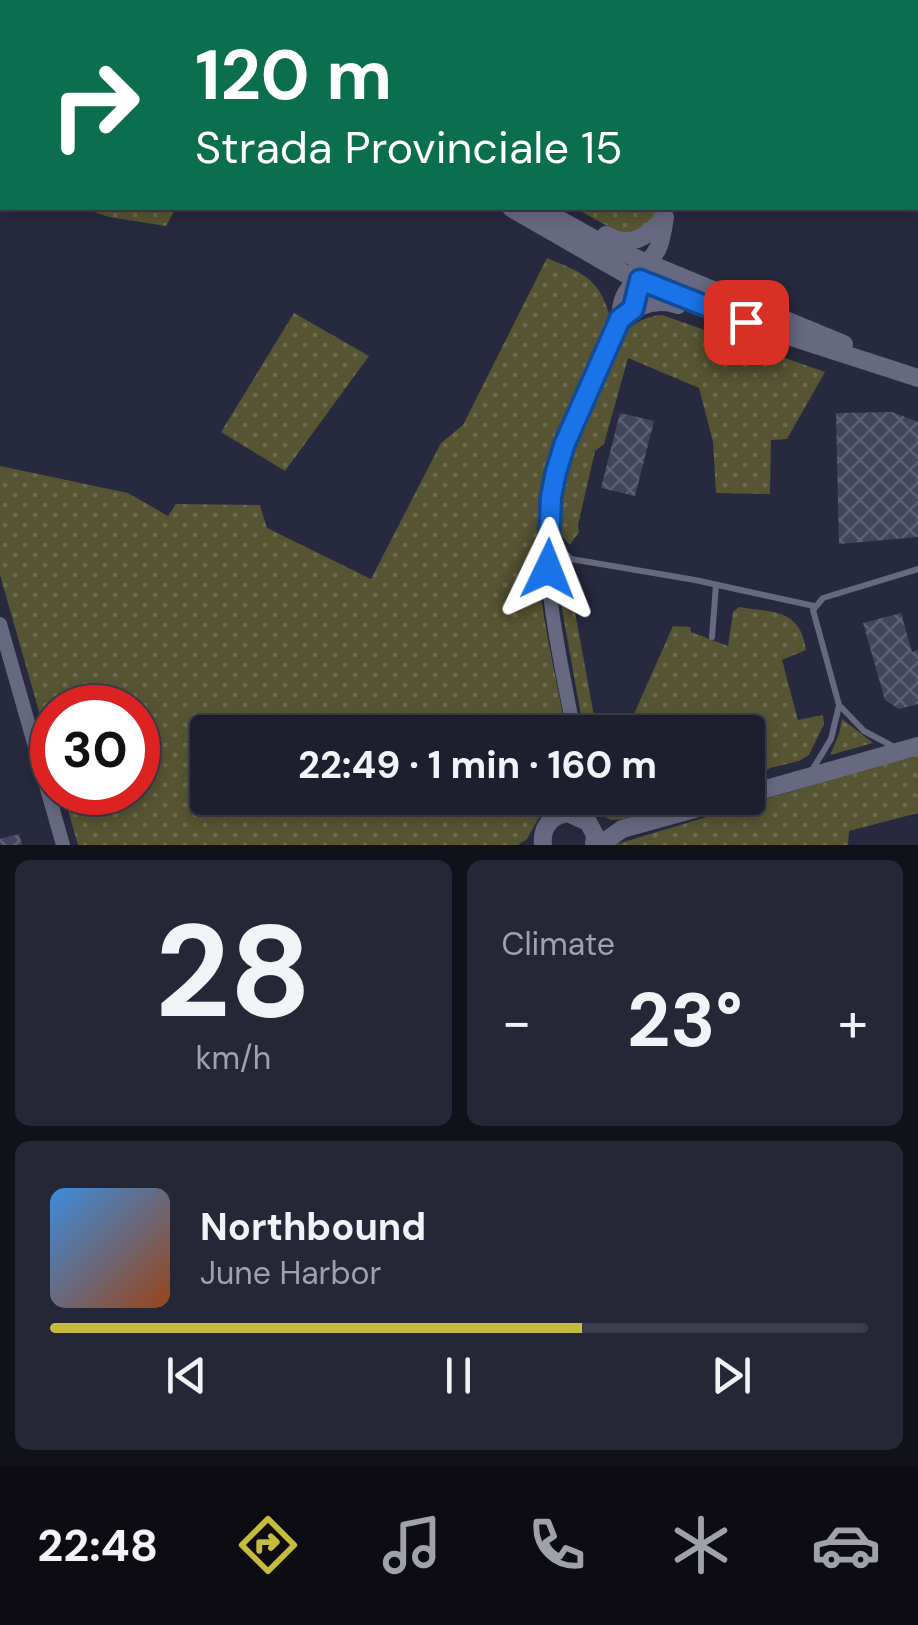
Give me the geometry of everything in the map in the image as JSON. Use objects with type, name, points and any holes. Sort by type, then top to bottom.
[{"type":"main road","points":[[514,210],[548,230],[559,228],[643,272],[761,320],[917,375]]},
{"type":"main road","points":[[543,210],[643,272]]},
{"type":"main road","points":[[560,210],[619,243],[638,240],[662,223]]},
{"type":"main road","points":[[662,223],[643,272],[628,287],[621,303],[626,314],[655,301],[667,301],[742,329],[761,320]]},
{"type":"main road","points":[[662,223],[679,266],[757,300],[761,320]]},
{"type":"main road","points":[[765,789],[910,748]]},
{"type":"main road","points":[[540,842],[552,818],[562,815]]},
{"type":"main road","points":[[584,815],[597,845],[622,829],[673,815]]},
{"type":"main road","points":[[589,815],[622,829]]},
{"type":"street","points":[[571,715],[548,577],[551,497],[565,443],[626,314]]},
{"type":"street","points":[[0,624],[64,845]]},
{"type":"lane","points":[[548,538],[570,559],[716,584],[814,606]]},
{"type":"lane","points":[[548,577],[570,559]]},
{"type":"lane","points":[[910,748],[864,731],[840,705],[812,616],[814,606],[823,598],[918,569]]},
{"type":"lane","points":[[712,637],[716,584]]},
{"type":"lane","points":[[808,776],[831,739],[840,705]]},
{"type":"shaded area","points":[[88,210],[175,210],[166,226]]},
{"type":"shaded area","points":[[579,210],[659,210],[655,218],[627,237]]},
{"type":"shaded area","points":[[547,258],[588,278],[600,293],[610,317],[556,444],[539,520],[539,581],[563,715],[190,715],[190,815],[542,815],[527,839],[518,845],[78,845],[69,815],[160,815],[160,685],[31,685],[0,575],[0,466],[128,493],[168,516],[176,504],[260,505],[267,528],[371,579],[441,443],[463,425]]},
{"type":"shaded area","points":[[294,313],[369,356],[285,471],[221,432]]},
{"type":"shaded area","points":[[662,315],[825,372],[787,439],[771,440],[770,494],[716,493],[713,442],[699,388],[628,358],[604,444],[595,451],[579,532],[570,545],[558,532],[559,506],[569,456],[586,409],[619,339],[638,322]]},
{"type":"shaded area","points":[[570,585],[594,715],[581,715],[558,587]]},
{"type":"shaded area","points":[[739,607],[783,615],[798,626],[803,636],[806,650],[782,660],[798,720],[823,715],[824,724],[809,755],[799,761],[765,771],[765,715],[634,715],[673,626],[690,627],[691,632],[728,646],[733,612]]},
{"type":"shaded area","points":[[842,719],[873,743],[830,755]]},
{"type":"shaded area","points":[[918,753],[918,813],[849,831],[848,845],[614,845],[713,815],[765,815],[765,799]]},
{"type":"shaded area","points":[[600,815],[637,815],[623,819],[611,820]]},
{"type":"building","points":[[892,412],[918,422],[918,537],[839,544],[836,413]]},
{"type":"building","points":[[620,413],[654,421],[635,496],[601,488]]},
{"type":"building","points":[[901,613],[912,652],[918,650],[918,704],[899,709],[885,700],[863,623]]},
{"type":"building","points":[[19,834],[22,845],[0,845],[0,839]]},
{"type":"route","points":[[548,569],[551,497],[565,443],[620,319],[633,309],[640,280],[746,322]]}]
